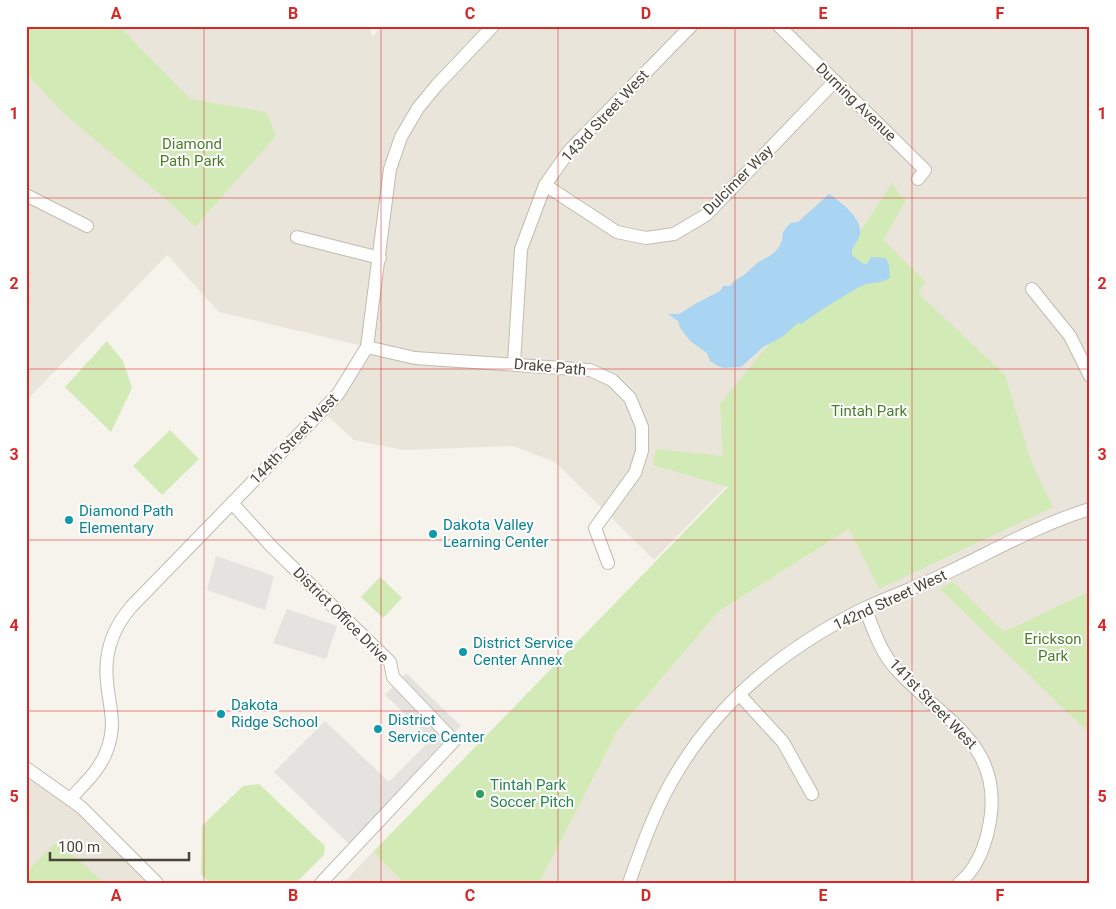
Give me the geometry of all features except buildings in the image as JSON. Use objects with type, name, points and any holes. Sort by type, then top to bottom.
[{"type":"street","name":"144th Street West","points":[[70,800],[96,771],[108,745],[112,717],[106,659],[117,625],[131,607],[338,394],[367,347],[390,169],[402,137],[418,108],[437,84],[493,26]]},
{"type":"street","name":"143rd Street West","points":[[514,364],[521,249],[545,185],[569,151],[691,26]]},
{"type":"street","name":"Durning Avenue","points":[[779,26],[925,170],[918,179]]},
{"type":"street","name":"Dulcimer Way","points":[[545,185],[617,232],[646,238],[674,234],[706,215],[835,81]]},
{"type":"street","points":[[26,194],[87,226]]},
{"type":"street","points":[[296,237],[380,258]]},
{"type":"street","points":[[1032,289],[1070,336],[1090,376]]},
{"type":"street","name":"Drake Path","points":[[367,347],[415,358],[590,370],[612,380],[630,398],[642,427],[642,451],[635,473],[594,528],[608,563]]},
{"type":"street","name":"District Office Drive","points":[[232,503],[272,547],[390,662],[393,677],[454,741],[322,883]]},
{"type":"street","name":"142nd Street West","points":[[629,883],[645,836],[678,770],[717,717],[739,694],[771,666],[804,642],[865,608],[937,578],[1064,517],[1090,509]]},
{"type":"street","name":"141st Street West","points":[[865,608],[877,638],[896,669],[971,740],[988,769],[992,786],[992,799],[991,821],[986,843],[976,863],[959,883]]},
{"type":"street","points":[[739,694],[783,742],[812,794]]},
{"type":"street","points":[[26,768],[81,807],[157,883]]},
{"type":"shaded area","points":[[26,26],[370,26],[372,37],[383,26],[1090,26],[1090,883],[539,883],[618,730],[718,612],[849,529],[878,586],[1051,503],[1031,461],[735,477],[654,560],[555,462],[513,446],[403,450],[354,440],[322,411],[367,347],[219,312],[167,255],[26,401]]},
{"type":"shaded area","points":[[216,556],[274,576],[265,610],[207,590]]},
{"type":"shaded area","points":[[287,609],[337,626],[326,659],[273,643]]},
{"type":"shaded area","points":[[406,673],[461,726],[438,747],[349,844],[274,772],[325,721],[389,782],[431,739],[385,695]]},
{"type":"shaded area","points":[[26,768],[81,807],[154,883],[26,883]]},
{"type":"shaded area","points":[[373,852],[404,883],[343,883]]},
{"type":"green space","name":"Diamond Path Park","points":[[26,26],[119,26],[190,99],[266,112],[276,136],[195,227],[167,200],[63,113],[26,73]]},
{"type":"green space","name":"Tintah Park","points":[[893,182],[898,193],[906,200],[883,240],[926,282],[918,293],[1005,375],[1031,461],[1053,507],[879,589],[849,529],[718,612],[618,730],[539,883],[404,883],[373,852],[728,487],[653,465],[656,449],[723,456],[720,404],[862,229]]},
{"type":"green space","points":[[107,341],[123,361],[132,388],[111,432],[65,387]]},
{"type":"green space","points":[[170,430],[199,459],[162,495],[133,466]]},
{"type":"green space","points":[[380,577],[402,598],[383,618],[361,597]]},
{"type":"green space","name":"Erickson Park","points":[[953,582],[1004,632],[1090,591],[1090,734],[940,589]]},
{"type":"green space","points":[[259,784],[325,846],[324,855],[296,883],[210,883],[201,874],[202,826],[243,786]]},
{"type":"green space","points":[[54,844],[62,845],[104,883],[26,883],[26,873]]},
{"type":"water","points":[[829,194],[851,212],[859,225],[859,237],[853,248],[852,255],[862,263],[867,264],[871,257],[886,258],[889,265],[890,278],[862,286],[802,324],[798,323],[782,337],[763,347],[741,367],[724,368],[710,361],[707,353],[690,341],[680,328],[678,321],[668,314],[679,314],[720,291],[723,286],[730,286],[779,247],[783,238],[783,232],[790,223],[798,222]]},
{"type":"place","name":"Diamond Path Elementary","points":[[69,520]]},
{"type":"place","name":"Dakota Valley Learning Center","points":[[433,534]]},
{"type":"place","name":"District Service Center Annex","points":[[463,652]]},
{"type":"place","name":"Dakota Ridge School","points":[[221,714]]},
{"type":"place","name":"District Service Center","points":[[378,729]]},
{"type":"place","name":"Tintah Park Soccer Pitch","points":[[480,794]]}]
